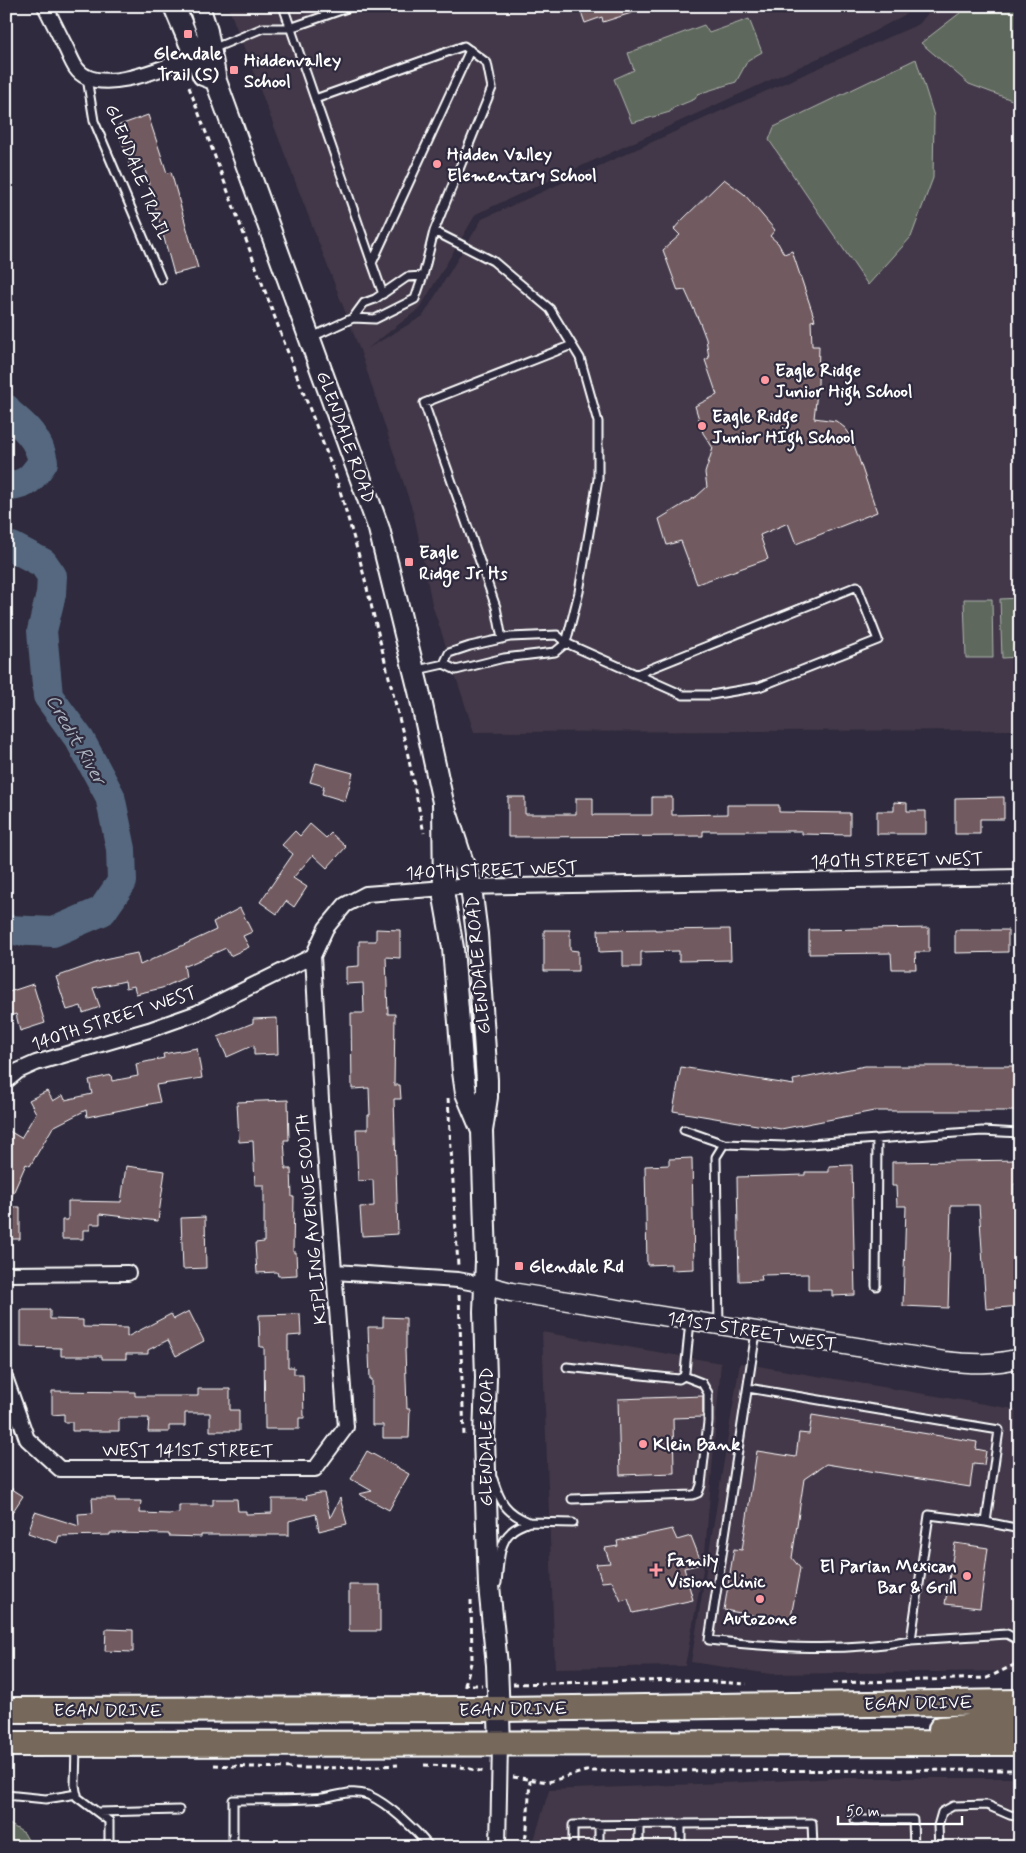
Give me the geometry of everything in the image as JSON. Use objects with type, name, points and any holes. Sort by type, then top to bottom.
[{"type":"highway","name":"EGAN DRIVE","points":[[6,1710],[499,1709],[1020,1702]]},
{"type":"highway","points":[[752,1744],[1005,1724],[1020,1721]]},
{"type":"highway","name":"EGAN DRIVE","points":[[6,1744],[1020,1743]]},
{"type":"main road","name":"GLENDALE ROAD","points":[[174,6],[198,55],[203,75],[216,80],[379,530],[414,671],[443,802],[471,887],[478,944],[487,1080],[487,1097],[482,1131],[486,1378],[474,1440],[497,1665],[500,1743]]},
{"type":"main road","name":"GLENDALE ROAD","points":[[198,55],[207,31],[199,6]]},
{"type":"main road","name":"GLENDALE ROAD","points":[[443,802],[444,898],[453,948],[464,1079],[466,1093],[482,1131]]},
{"type":"street","points":[[45,6],[76,70],[87,78]]},
{"type":"street","name":"GLENDALE TRAIL","points":[[87,78],[100,81],[118,81],[198,55]]},
{"type":"street","name":"140TH STREET WEST","points":[[6,1081],[18,1071],[36,1063],[150,1030],[196,1013],[313,956],[326,928],[345,905],[366,894],[471,887],[1020,877]]},
{"type":"street","name":"KIPLING AVENUE SOUTH","points":[[313,956],[321,1100],[346,1427],[315,1469]]},
{"type":"street","points":[[335,1272],[458,1280],[485,1286]]},
{"type":"street","points":[[6,1274],[128,1273]]},
{"type":"street","name":"141ST STREET WEST","points":[[485,1286],[511,1292],[970,1364],[993,1364],[1020,1358]]},
{"type":"street","name":"WEST 141ST STREET","points":[[6,1380],[27,1439],[60,1469],[315,1469]]},
{"type":"street","points":[[498,1847],[500,1743]]},
{"type":"lane","points":[[283,6],[383,294]]},
{"type":"lane","points":[[198,55],[263,28],[290,28],[353,6]]},
{"type":"lane","points":[[310,338],[353,318],[375,319],[416,299],[434,231],[492,88],[487,63],[464,46],[315,99]]},
{"type":"lane","points":[[372,263],[470,50]]},
{"type":"lane","name":"GLENDALE TRAIL","points":[[87,78],[94,120],[161,279]]},
{"type":"lane","points":[[414,671],[444,664],[456,670],[504,658],[554,652],[566,643],[579,592],[598,479],[598,422],[580,358],[550,310],[493,261],[434,231]]},
{"type":"lane","points":[[353,318],[364,303],[375,299],[407,277],[423,276]]},
{"type":"lane","points":[[502,639],[496,608],[424,403],[572,345]]},
{"type":"lane","points":[[444,664],[449,653],[502,639],[557,635],[566,643],[683,695],[711,695],[759,686],[878,640],[856,586],[637,674]]},
{"type":"lane","points":[[684,1130],[724,1144],[784,1146],[982,1131],[1020,1133]]},
{"type":"lane","points":[[876,1286],[877,1139]]},
{"type":"lane","points":[[718,1325],[716,1158],[724,1144]]},
{"type":"lane","points":[[684,1376],[690,1320]]},
{"type":"lane","points":[[756,1331],[709,1640],[755,1645],[824,1647],[1007,1634],[1020,1641]]},
{"type":"lane","points":[[567,1367],[679,1379],[684,1376]]},
{"type":"lane","points":[[572,1499],[693,1495],[698,1493],[701,1485],[708,1422],[708,1393],[702,1383],[684,1376]]},
{"type":"lane","points":[[748,1388],[998,1430],[986,1522]]},
{"type":"lane","points":[[474,1440],[486,1453],[502,1503],[511,1514],[529,1522],[573,1523]]},
{"type":"lane","points":[[911,1640],[929,1515],[986,1522],[1020,1529]]},
{"type":"lane","points":[[492,1623],[505,1539],[511,1531],[529,1522]]},
{"type":"lane","points":[[76,1744],[75,1785],[77,1797],[109,1821],[109,1847]]},
{"type":"lane","points":[[300,1847],[233,1844],[234,1800],[324,1798],[348,1792],[366,1794],[388,1808],[411,1827],[430,1847]]},
{"type":"lane","points":[[6,1795],[46,1799],[77,1794]]},
{"type":"lane","points":[[939,1847],[938,1826],[942,1812],[952,1806],[987,1805],[1010,1815],[1020,1817]]},
{"type":"lane","points":[[98,1812],[179,1810]]},
{"type":"lane","points":[[855,1820],[914,1820],[914,1847]]},
{"type":"lane","points":[[573,1847],[573,1825],[812,1823],[812,1847]]},
{"type":"lane","points":[[639,1824],[639,1847]]},
{"type":"lane","points":[[681,1824],[681,1847]]},
{"type":"lane","points":[[599,1825],[599,1847]]},
{"type":"path","points":[[198,55],[336,477],[359,556],[406,746],[424,834]]},
{"type":"path","points":[[448,1095],[459,1253],[458,1280],[474,1440]]},
{"type":"path","points":[[465,1686],[472,1659],[470,1595]]},
{"type":"path","points":[[830,1683],[987,1678],[1016,1664],[1020,1664]]},
{"type":"path","points":[[534,1682],[684,1680],[752,1684]]},
{"type":"path","points":[[524,1847],[530,1780]]},
{"type":"shaded area","name":"Eagle Ridge Junior HIgh School","points":[[228,6],[921,6],[856,41],[476,214],[420,308],[367,349],[423,316],[482,219],[919,24],[934,6],[1020,6],[1020,730],[474,732],[432,604],[414,515],[361,353]]},
{"type":"shaded area","points":[[542,1332],[721,1363],[704,1565],[685,1666],[555,1668]]},
{"type":"shaded area","points":[[740,1363],[1020,1410],[1020,1671],[770,1674],[691,1662]]},
{"type":"shaded area","points":[[841,1778],[1020,1778],[1020,1847],[532,1847],[549,1790]]},
{"type":"green space","points":[[969,6],[1020,6],[1020,103],[969,84],[921,43]]},
{"type":"green space","points":[[749,19],[762,52],[748,60],[736,82],[698,94],[695,99],[673,108],[670,112],[632,123],[614,79],[634,70],[628,53],[704,25],[709,33]]},
{"type":"green space","points":[[916,59],[934,116],[933,178],[911,237],[868,285],[769,140],[774,127]]},
{"type":"green space","points":[[1020,598],[1020,657],[1002,658],[1000,599]]},
{"type":"green space","points":[[964,599],[992,599],[993,658],[966,658]]},
{"type":"green space","points":[[6,1822],[24,1833],[32,1847],[6,1847]]},
{"type":"building","points":[[579,6],[644,6],[644,9],[603,22],[602,17],[585,23]]},
{"type":"building","points":[[148,115],[167,173],[171,172],[198,268],[174,274],[144,166],[131,170],[117,126]]},
{"type":"building","name":"Eagle Ridge Junior High School","points":[[724,179],[744,194],[775,230],[770,236],[778,243],[784,254],[792,251],[815,320],[811,321],[812,346],[819,346],[818,384],[814,418],[836,421],[851,436],[877,512],[796,544],[788,523],[760,535],[768,559],[697,584],[681,541],[667,545],[659,519],[697,496],[707,487],[705,473],[713,448],[703,433],[695,406],[717,395],[705,360],[709,358],[706,339],[685,290],[678,291],[663,250],[680,235],[674,229],[680,222]]},
{"type":"building","points":[[316,763],[353,773],[345,801],[322,794],[324,786],[310,782]]},
{"type":"building","points":[[508,797],[525,797],[525,814],[576,814],[576,798],[593,798],[593,815],[652,815],[652,797],[672,797],[672,815],[727,814],[727,805],[779,805],[779,812],[850,813],[850,835],[802,834],[802,831],[703,831],[703,836],[508,837]]},
{"type":"building","points":[[1004,797],[1004,819],[980,819],[980,834],[955,834],[955,798]]},
{"type":"building","points":[[894,802],[907,803],[907,811],[926,811],[926,834],[877,834],[877,811],[894,811]]},
{"type":"building","points":[[310,824],[326,838],[331,833],[346,847],[327,868],[313,855],[293,878],[307,887],[294,907],[286,901],[277,914],[260,902],[293,854],[282,845],[295,831],[300,836]]},
{"type":"building","points":[[240,908],[252,932],[243,936],[249,947],[230,956],[226,948],[186,966],[184,965],[186,977],[162,988],[136,994],[134,986],[126,988],[125,981],[93,988],[100,1007],[83,1013],[81,1006],[67,1010],[56,977],[104,960],[137,953],[140,965],[216,930],[213,922]]},
{"type":"building","points":[[929,928],[929,952],[915,952],[916,969],[892,969],[891,953],[809,954],[809,930]]},
{"type":"building","points":[[376,929],[400,930],[400,958],[386,957],[388,1014],[395,1014],[394,1085],[400,1085],[401,1099],[394,1099],[398,1234],[362,1236],[360,1207],[374,1206],[373,1180],[358,1181],[356,1129],[368,1129],[368,1115],[370,1115],[369,1088],[352,1089],[351,1013],[364,1013],[363,983],[346,984],[346,967],[359,966],[359,941],[376,941]]},
{"type":"building","points":[[730,929],[731,960],[679,961],[679,951],[641,952],[641,967],[623,967],[623,951],[599,952],[598,930]]},
{"type":"building","points":[[544,930],[570,930],[570,950],[578,951],[578,971],[544,971]]},
{"type":"building","points":[[955,930],[1008,930],[1008,952],[955,953]]},
{"type":"building","points":[[33,984],[45,1023],[20,1031],[16,1014],[6,1017],[6,993]]},
{"type":"building","points":[[277,1018],[278,1054],[254,1055],[254,1045],[227,1057],[218,1037],[253,1023],[253,1019]]},
{"type":"building","points":[[197,1048],[202,1078],[156,1085],[160,1102],[87,1117],[86,1110],[53,1127],[30,1166],[26,1164],[7,1207],[20,1207],[20,1239],[6,1239],[6,1129],[21,1138],[36,1113],[29,1100],[47,1091],[53,1101],[63,1095],[65,1100],[92,1094],[89,1080],[111,1075],[112,1081],[138,1076],[136,1064],[164,1058],[163,1054]]},
{"type":"building","points":[[865,1066],[1020,1066],[1020,1111],[874,1111],[781,1129],[673,1111],[681,1067],[794,1085],[793,1080]]},
{"type":"building","points":[[288,1100],[289,1140],[284,1140],[286,1169],[291,1169],[292,1197],[294,1197],[293,1252],[296,1252],[297,1275],[278,1276],[277,1272],[257,1273],[255,1243],[264,1242],[264,1185],[255,1185],[253,1141],[239,1142],[237,1102]]},
{"type":"building","points":[[692,1158],[694,1269],[671,1270],[671,1264],[647,1265],[645,1166],[669,1165],[669,1159]]},
{"type":"building","points":[[1020,1160],[1020,1184],[1014,1184],[1015,1225],[1020,1225],[1020,1306],[986,1309],[979,1205],[951,1205],[948,1308],[903,1306],[906,1206],[897,1206],[896,1186],[892,1186],[892,1162]]},
{"type":"building","points":[[852,1165],[855,1295],[832,1296],[832,1290],[808,1290],[808,1274],[761,1275],[762,1280],[739,1281],[737,1177],[805,1175],[805,1172],[829,1172],[829,1166]]},
{"type":"building","points":[[126,1166],[165,1171],[158,1221],[100,1214],[100,1224],[90,1224],[90,1230],[83,1230],[83,1239],[62,1239],[62,1220],[68,1220],[68,1201],[121,1202]]},
{"type":"building","points":[[205,1217],[206,1268],[183,1269],[181,1218]]},
{"type":"building","points":[[21,1310],[50,1310],[50,1319],[83,1320],[83,1327],[127,1328],[127,1337],[171,1314],[174,1319],[189,1311],[204,1341],[176,1356],[168,1340],[148,1350],[148,1354],[126,1354],[126,1359],[102,1359],[102,1356],[61,1356],[61,1348],[21,1347]]},
{"type":"building","points":[[300,1314],[301,1335],[288,1336],[288,1367],[294,1367],[294,1374],[303,1374],[304,1418],[299,1418],[299,1429],[265,1429],[264,1347],[260,1347],[259,1315]]},
{"type":"building","points":[[383,1317],[406,1318],[405,1349],[407,1409],[410,1409],[409,1438],[383,1438],[383,1425],[372,1425],[372,1379],[370,1379],[368,1327],[383,1327]]},
{"type":"building","points":[[198,1389],[230,1389],[230,1410],[239,1410],[239,1431],[210,1431],[210,1413],[185,1413],[185,1426],[169,1426],[169,1432],[148,1432],[149,1418],[119,1418],[119,1431],[72,1431],[72,1422],[64,1422],[64,1414],[52,1415],[52,1391],[135,1392],[135,1396],[198,1396]]},
{"type":"building","points":[[703,1396],[703,1417],[673,1418],[674,1473],[620,1475],[618,1399]]},
{"type":"building","points":[[812,1415],[977,1442],[976,1449],[986,1451],[984,1465],[973,1464],[970,1487],[826,1464],[804,1479],[792,1558],[800,1568],[790,1622],[724,1610],[734,1549],[742,1550],[757,1451],[796,1457],[799,1433],[809,1434]]},
{"type":"building","points":[[367,1451],[409,1474],[389,1510],[359,1494],[372,1491],[351,1479]]},
{"type":"building","points":[[6,1485],[23,1496],[6,1522]]},
{"type":"building","points":[[324,1493],[330,1518],[340,1498],[347,1524],[319,1531],[316,1514],[289,1521],[289,1535],[201,1535],[201,1537],[169,1536],[169,1534],[110,1533],[110,1535],[59,1536],[57,1543],[28,1533],[35,1512],[79,1526],[78,1514],[93,1513],[92,1498],[115,1498],[115,1501],[141,1501],[140,1513],[169,1514],[179,1513],[179,1505],[213,1505],[213,1499],[237,1499],[238,1511],[246,1511],[246,1514],[272,1513],[272,1499],[307,1499],[306,1496]]},
{"type":"building","points":[[672,1529],[677,1540],[691,1536],[702,1564],[684,1568],[693,1600],[633,1613],[628,1599],[621,1601],[612,1581],[602,1582],[596,1564],[610,1563],[605,1548],[618,1546],[617,1541]]},
{"type":"building","name":"El Parian Mexican Bar & Grill","points":[[955,1543],[988,1548],[980,1608],[945,1604]]},
{"type":"building","points":[[349,1585],[380,1585],[380,1631],[349,1631]]},
{"type":"building","points":[[106,1629],[133,1630],[133,1652],[105,1651]]},
{"type":"waterway","name":"Credit River","points":[[6,409],[30,433],[38,446],[43,462],[28,480],[6,487]]},
{"type":"waterway","name":"Credit River","points":[[6,548],[12,547],[43,563],[52,576],[51,594],[42,631],[48,696],[80,740],[110,796],[121,849],[122,882],[102,911],[53,932],[6,929]]},
{"type":"place","name":"Glendale Trail (S)","points":[[188,34]]},
{"type":"place","name":"Hiddenvalley School","points":[[234,70]]},
{"type":"place","name":"Hidden Valley Elementary School","points":[[437,164]]},
{"type":"place","name":"Eagle Ridge Junior High School","points":[[765,380]]},
{"type":"place","name":"Eagle Ridge Junior HIgh School","points":[[702,426]]},
{"type":"place","name":"Eagle Ridge Jr Hs","points":[[409,562]]},
{"type":"place","name":"Glendale Rd","points":[[519,1266]]},
{"type":"place","name":"Klein Bank","points":[[643,1444]]},
{"type":"place","name":"Family Vision Clinic","points":[[656,1570]]},
{"type":"place","name":"El Parian Mexican Bar & Grill","points":[[967,1576]]},
{"type":"place","name":"Autozone","points":[[760,1599]]}]
